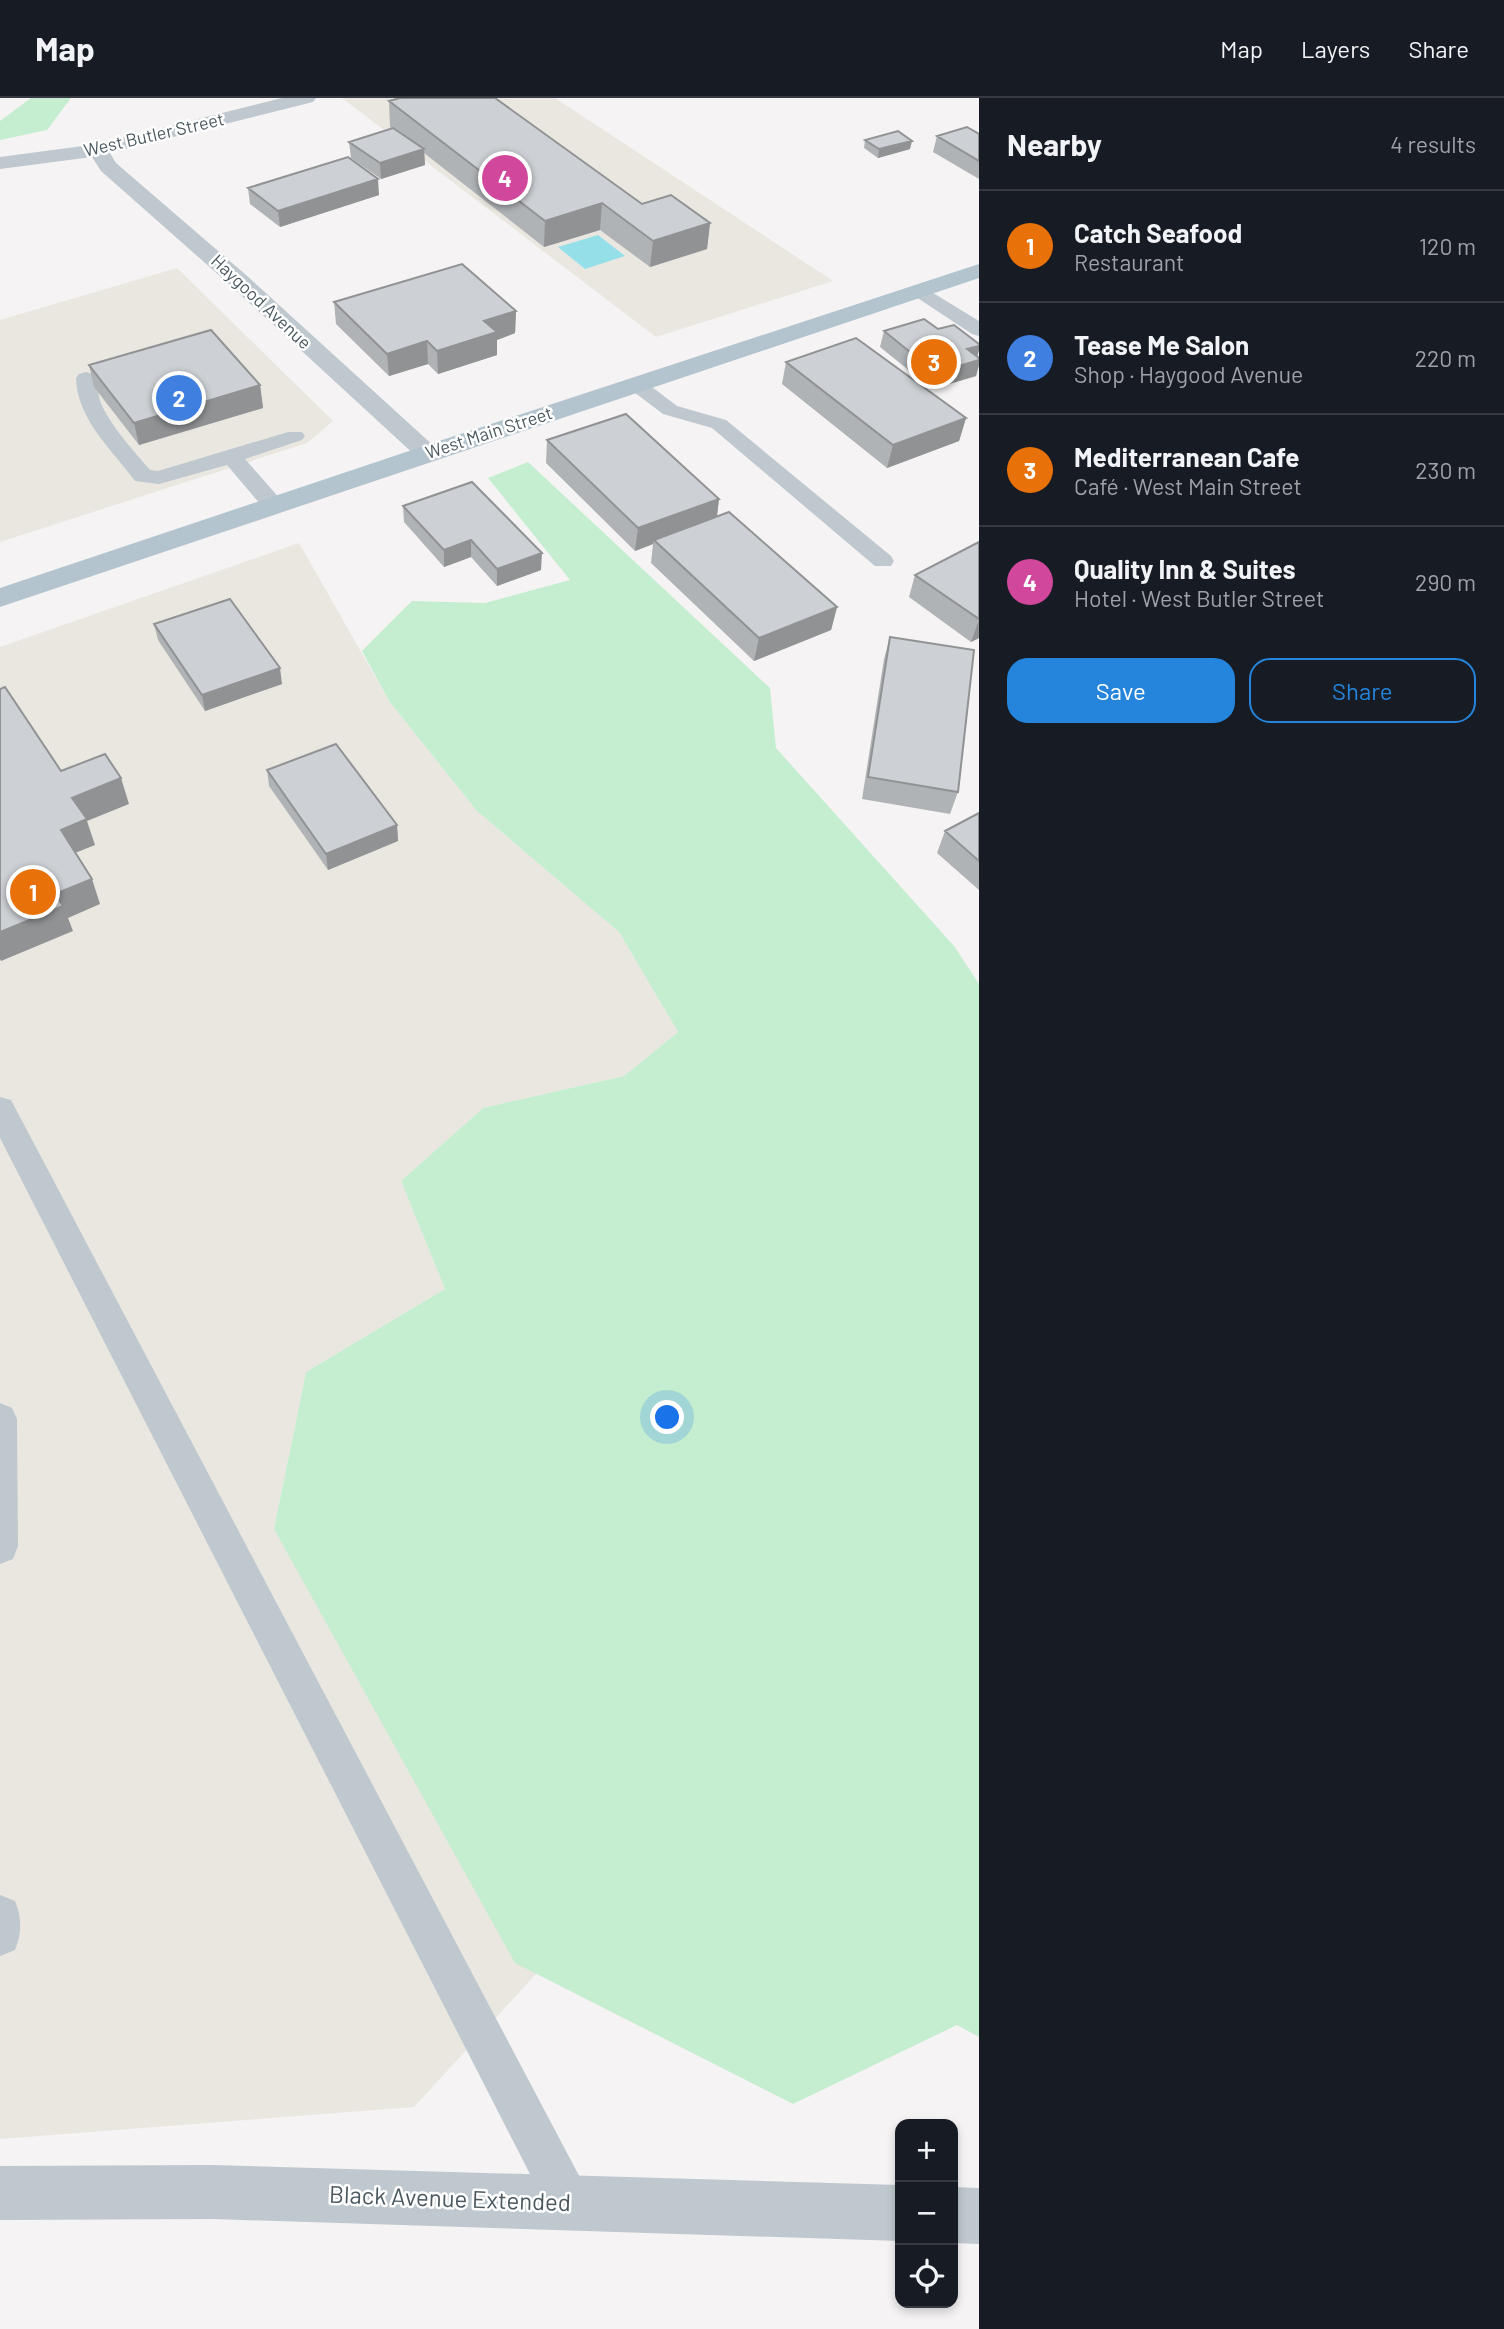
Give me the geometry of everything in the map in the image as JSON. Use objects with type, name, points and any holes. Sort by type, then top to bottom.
[{"type":"main road","name":"West Main Street","points":[[0,597],[979,271]]},
{"type":"street","name":"West Butler Street","points":[[0,163],[98,150],[306,98]]},
{"type":"street","name":"Haygood Avenue","points":[[98,150],[108,167],[238,280],[427,453]]},
{"type":"street","name":"Black Avenue Extended","points":[[0,2193],[212,2192],[895,2213]]},
{"type":"street","points":[[958,2215],[979,2216]]},
{"type":"lane","points":[[920,291],[975,324]]},
{"type":"lane","points":[[86,377],[85,391],[93,410],[143,476],[159,478],[295,436]]},
{"type":"lane","points":[[637,385],[670,410],[719,424],[883,561]]},
{"type":"lane","points":[[232,457],[274,506]]},
{"type":"lane","points":[[0,1109],[569,2203]]},
{"type":"lane","points":[[0,1419],[0,1546]]},
{"type":"lane","points":[[0,1916],[0,1935]]},
{"type":"shaded area","points":[[342,98],[555,98],[833,281],[656,337]]},
{"type":"shaded area","points":[[177,268],[333,421],[307,443],[0,542],[0,320]]},
{"type":"shaded area","points":[[299,543],[389,701],[477,811],[619,932],[678,1032],[624,1076],[483,1108],[401,1181],[445,1289],[306,1372],[274,1529],[536,1974],[414,2107],[0,2139],[0,647]]},
{"type":"green space","points":[[31,98],[71,98],[47,130],[0,140],[0,121]]},
{"type":"green space","points":[[528,462],[770,688],[776,748],[954,946],[979,984],[979,2037],[957,2025],[793,2104],[515,1963],[274,1529],[306,1372],[445,1289],[401,1181],[483,1108],[624,1076],[678,1032],[619,932],[477,811],[389,701],[362,651],[412,601],[485,603],[570,580],[488,478]]},
{"type":"water","points":[[598,235],[625,256],[585,269],[558,247]]},
{"type":"building","points":[[400,98],[495,98],[642,204],[671,195],[710,223],[653,241],[602,203],[545,221],[389,101]]},
{"type":"building","points":[[967,127],[979,134],[979,161],[937,136]]},
{"type":"building","points":[[393,128],[424,149],[380,163],[349,142]]},
{"type":"building","points":[[898,131],[912,141],[879,149],[865,140]]},
{"type":"building","points":[[348,157],[378,179],[278,211],[248,188]]},
{"type":"building","points":[[462,264],[516,311],[484,321],[497,332],[437,351],[427,341],[387,354],[334,302]]},
{"type":"building","points":[[924,319],[938,329],[954,325],[979,344],[967,349],[979,360],[936,373],[884,331]]},
{"type":"building","points":[[211,330],[260,385],[134,423],[89,365]]},
{"type":"building","points":[[856,338],[966,418],[893,445],[786,362]]},
{"type":"building","points":[[626,414],[719,499],[638,528],[547,440]]},
{"type":"building","points":[[472,482],[542,553],[497,569],[471,540],[444,550],[403,506]]},
{"type":"building","points":[[729,512],[837,607],[759,638],[654,540]]},
{"type":"building","points":[[979,542],[979,619],[915,575]]},
{"type":"building","points":[[230,599],[280,668],[202,695],[154,624]]},
{"type":"building","points":[[890,637],[974,650],[958,792],[868,777]]},
{"type":"building","points":[[5,687],[61,771],[105,754],[121,778],[72,798],[87,819],[61,830],[92,879],[55,894],[63,906],[0,932],[0,689]]},
{"type":"building","points":[[336,744],[397,825],[326,854],[267,770]]},
{"type":"building","points":[[979,813],[979,861],[945,831]]},
{"type":"place","name":"Quality Inn & Suites","points":[[505,178]]},
{"type":"place","name":"Mediterranean Cafe","points":[[934,362]]},
{"type":"place","name":"Tease Me Salon","points":[[179,398]]},
{"type":"place","name":"Catch Seafood","points":[[33,892]]}]
